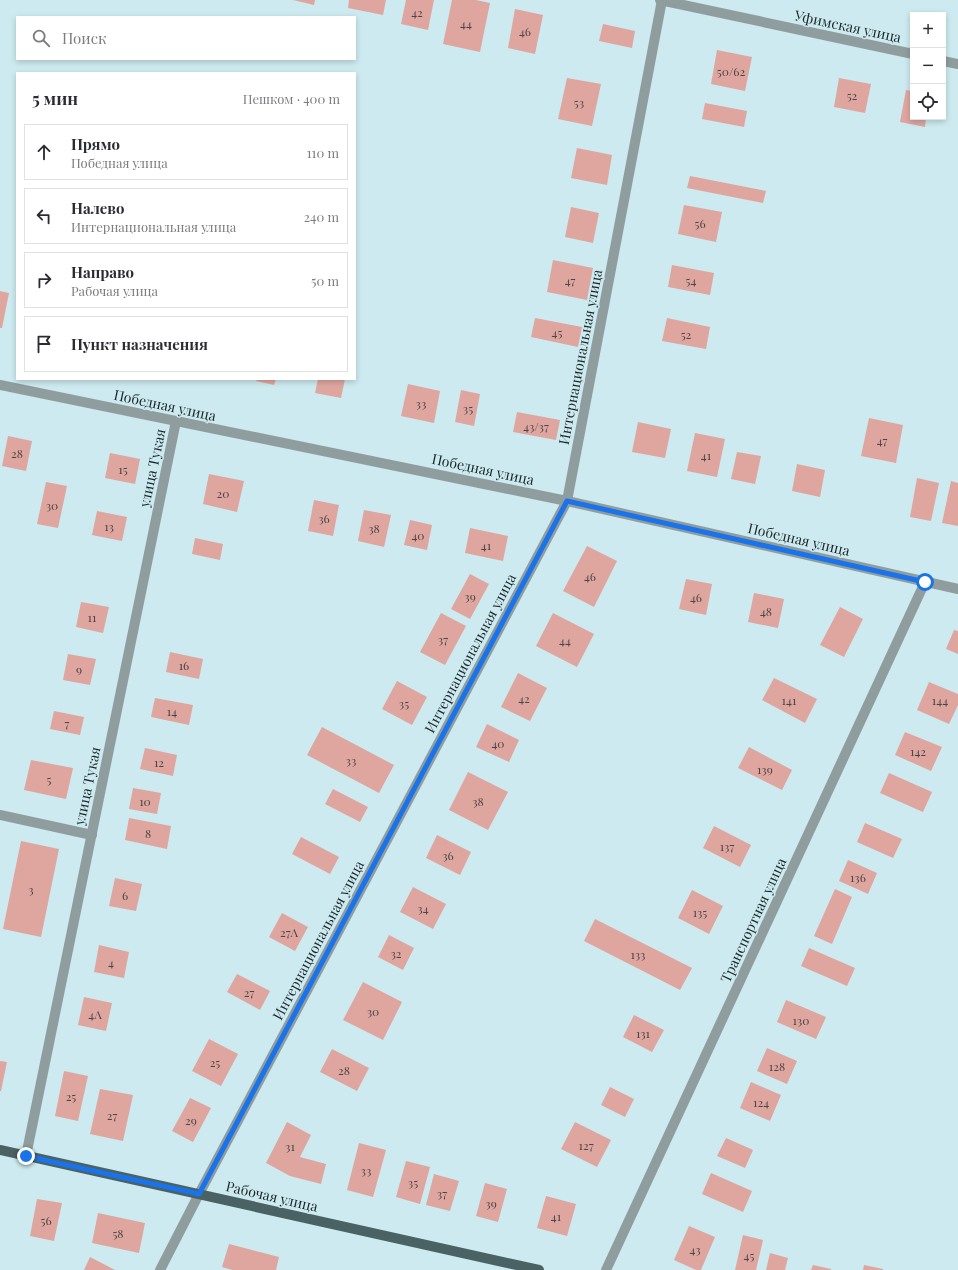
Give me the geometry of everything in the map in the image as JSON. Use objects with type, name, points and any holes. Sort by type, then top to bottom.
[{"type":"main road","name":"Рабочая улица","points":[[0,1150],[539,1270]]},
{"type":"street","name":"Уфимская улица","points":[[661,0],[910,53]]},
{"type":"street","name":"Интернациональная улица","points":[[160,1270],[567,501],[661,0]]},
{"type":"street","points":[[946,61],[958,64]]},
{"type":"street","name":"Победная улица","points":[[0,385],[567,501],[958,589]]},
{"type":"street","name":"улица Тукая","points":[[26,1156],[176,421]]},
{"type":"street","name":"Транспортная улица","points":[[606,1270],[925,582]]},
{"type":"street","points":[[0,815],[92,835]]},
{"type":"building","points":[[293,0],[315,0],[314,5]]},
{"type":"building","points":[[349,0],[386,0],[383,15],[348,8]]},
{"type":"building","points":[[406,0],[434,0],[428,30],[401,24]]},
{"type":"building","points":[[452,0],[476,0],[490,3],[480,52],[443,44]]},
{"type":"building","points":[[515,9],[543,15],[535,54],[508,48]]},
{"type":"building","points":[[603,24],[635,31],[632,48],[599,41]]},
{"type":"building","points":[[717,50],[752,57],[745,91],[711,84]]},
{"type":"building","points":[[567,78],[601,84],[592,126],[558,119]]},
{"type":"building","points":[[839,78],[871,84],[865,113],[834,107]]},
{"type":"building","points":[[906,90],[910,91],[910,120],[926,120],[925,127],[900,122]]},
{"type":"building","points":[[705,103],[747,111],[744,127],[702,119]]},
{"type":"building","points":[[577,148],[612,155],[607,185],[571,178]]},
{"type":"building","points":[[690,176],[766,191],[763,203],[687,188]]},
{"type":"building","points":[[684,205],[722,212],[716,242],[678,234]]},
{"type":"building","points":[[571,207],[599,213],[593,243],[565,237]]},
{"type":"building","points":[[553,260],[593,268],[587,300],[547,292]]},
{"type":"building","points":[[672,265],[714,273],[710,295],[668,287]]},
{"type":"building","points":[[0,291],[9,293],[2,328],[0,328]]},
{"type":"building","points":[[535,318],[582,327],[578,347],[531,337]]},
{"type":"building","points":[[667,318],[710,327],[706,349],[662,341]]},
{"type":"building","points":[[256,380],[276,380],[274,385]]},
{"type":"building","points":[[318,380],[345,380],[341,398],[315,393]]},
{"type":"building","points":[[408,384],[440,391],[434,423],[401,416]]},
{"type":"building","points":[[461,390],[480,394],[474,426],[455,422]]},
{"type":"building","points":[[517,412],[560,420],[556,440],[513,432]]},
{"type":"building","points":[[869,418],[903,425],[896,463],[861,456]]},
{"type":"building","points":[[638,422],[671,429],[665,458],[632,452]]},
{"type":"building","points":[[695,433],[725,439],[717,477],[687,471]]},
{"type":"building","points":[[8,436],[32,441],[26,471],[2,466]]},
{"type":"building","points":[[737,452],[761,456],[755,484],[731,479]]},
{"type":"building","points":[[110,453],[140,459],[135,484],[105,478]]},
{"type":"building","points":[[797,464],[825,470],[820,497],[792,491]]},
{"type":"building","points":[[209,474],[244,481],[237,512],[203,504]]},
{"type":"building","points":[[917,478],[939,483],[931,521],[910,517]]},
{"type":"building","points":[[951,481],[958,483],[958,526],[942,523]]},
{"type":"building","points":[[46,482],[67,486],[58,528],[37,524]]},
{"type":"building","points":[[314,500],[339,505],[333,536],[308,531]]},
{"type":"building","points":[[364,510],[391,515],[384,547],[358,541]]},
{"type":"building","points":[[97,511],[127,517],[122,541],[92,535]]},
{"type":"building","points":[[410,520],[432,525],[427,550],[404,545]]},
{"type":"building","points":[[470,528],[508,536],[503,561],[465,553]]},
{"type":"building","points":[[195,538],[223,544],[220,560],[192,554]]},
{"type":"building","points":[[587,546],[617,561],[594,607],[563,591]]},
{"type":"building","points":[[470,574],[489,584],[470,619],[451,609]]},
{"type":"building","points":[[686,579],[712,584],[706,615],[679,609]]},
{"type":"building","points":[[754,593],[784,599],[778,628],[748,622]]},
{"type":"building","points":[[81,602],[109,607],[103,633],[76,627]]},
{"type":"building","points":[[840,607],[863,619],[844,657],[820,645]]},
{"type":"building","points":[[441,613],[466,626],[445,665],[420,652]]},
{"type":"building","points":[[553,613],[594,634],[577,667],[536,646]]},
{"type":"building","points":[[954,630],[958,631],[958,654],[946,649]]},
{"type":"building","points":[[170,652],[203,659],[199,679],[166,672]]},
{"type":"building","points":[[68,654],[96,659],[90,685],[63,680]]},
{"type":"building","points":[[518,673],[547,688],[530,721],[501,707]]},
{"type":"building","points":[[774,678],[817,699],[805,723],[762,700]]},
{"type":"building","points":[[397,681],[427,697],[412,725],[382,709]]},
{"type":"building","points":[[929,682],[958,694],[958,705],[949,724],[917,710]]},
{"type":"building","points":[[155,698],[193,705],[189,725],[151,717]]},
{"type":"building","points":[[54,711],[84,717],[80,735],[50,729]]},
{"type":"building","points":[[487,724],[519,740],[509,762],[476,747]]},
{"type":"building","points":[[322,727],[394,765],[379,793],[307,755]]},
{"type":"building","points":[[905,732],[942,747],[931,771],[895,755]]},
{"type":"building","points":[[749,747],[792,770],[782,790],[738,768]]},
{"type":"building","points":[[145,748],[177,755],[173,776],[140,769]]},
{"type":"building","points":[[31,760],[73,768],[66,799],[24,790]]},
{"type":"building","points":[[468,772],[508,792],[488,830],[449,810]]},
{"type":"building","points":[[889,773],[932,792],[923,812],[880,793]]},
{"type":"building","points":[[133,788],[161,793],[157,814],[129,809]]},
{"type":"building","points":[[333,789],[368,807],[360,822],[325,804]]},
{"type":"building","points":[[129,818],[171,826],[167,849],[125,840]]},
{"type":"building","points":[[865,823],[902,839],[893,858],[857,842]]},
{"type":"building","points":[[714,826],[751,845],[740,867],[703,848]]},
{"type":"building","points":[[437,835],[471,852],[460,875],[426,858]]},
{"type":"building","points":[[301,837],[339,857],[330,874],[292,854]]},
{"type":"building","points":[[21,841],[59,849],[41,937],[3,929]]},
{"type":"building","points":[[848,860],[877,873],[868,894],[839,881]]},
{"type":"building","points":[[115,878],[142,884],[136,911],[109,906]]},
{"type":"building","points":[[413,887],[446,904],[433,929],[400,912]]},
{"type":"building","points":[[835,889],[852,897],[832,944],[814,936]]},
{"type":"building","points":[[692,890],[723,906],[709,934],[678,918]]},
{"type":"building","points":[[282,913],[308,927],[295,951],[269,937]]},
{"type":"building","points":[[595,919],[692,968],[680,990],[584,941]]},
{"type":"building","points":[[389,935],[414,948],[403,970],[378,957]]},
{"type":"building","points":[[99,945],[129,952],[124,978],[94,972]]},
{"type":"building","points":[[809,948],[855,968],[847,986],[801,966]]},
{"type":"building","points":[[237,974],[270,991],[260,1010],[227,992]]},
{"type":"building","points":[[363,982],[402,1002],[383,1040],[343,1020]]},
{"type":"building","points":[[84,997],[112,1003],[106,1031],[78,1025]]},
{"type":"building","points":[[786,1000],[826,1017],[816,1039],[777,1022]]},
{"type":"building","points":[[634,1015],[664,1030],[652,1052],[623,1037]]},
{"type":"building","points":[[209,1039],[238,1054],[221,1086],[192,1071]]},
{"type":"building","points":[[767,1048],[797,1061],[787,1084],[757,1071]]},
{"type":"building","points":[[332,1049],[369,1068],[357,1091],[320,1072]]},
{"type":"building","points":[[0,1061],[7,1062],[1,1091],[0,1091]]},
{"type":"building","points":[[64,1071],[88,1076],[78,1121],[55,1116]]},
{"type":"building","points":[[751,1082],[781,1095],[770,1121],[740,1108]]},
{"type":"building","points":[[610,1087],[634,1099],[625,1117],[601,1105]]},
{"type":"building","points":[[100,1089],[133,1095],[123,1141],[90,1134]]},
{"type":"building","points":[[190,1098],[211,1108],[193,1142],[172,1131]]},
{"type":"building","points":[[287,1122],[311,1135],[300,1157],[326,1164],[321,1184],[290,1176],[266,1163]]},
{"type":"building","points":[[575,1122],[611,1140],[597,1167],[561,1149]]},
{"type":"building","points":[[726,1138],[753,1150],[745,1168],[717,1156]]},
{"type":"building","points":[[359,1143],[386,1150],[373,1197],[347,1190]]},
{"type":"building","points":[[406,1161],[430,1167],[420,1204],[396,1197]]},
{"type":"building","points":[[711,1173],[752,1191],[743,1212],[702,1194]]},
{"type":"building","points":[[434,1174],[459,1181],[450,1211],[426,1205]]},
{"type":"building","points":[[485,1183],[507,1189],[498,1222],[476,1216]]},
{"type":"building","points":[[546,1196],[576,1204],[567,1236],[537,1228]]},
{"type":"building","points":[[37,1199],[62,1203],[54,1241],[30,1236]]},
{"type":"building","points":[[98,1213],[145,1223],[139,1253],[92,1243]]},
{"type":"building","points":[[689,1226],[715,1237],[701,1270],[696,1270],[674,1260]]},
{"type":"building","points":[[743,1235],[763,1240],[756,1270],[735,1270]]},
{"type":"building","points":[[229,1244],[279,1257],[276,1270],[232,1270],[222,1267]]},
{"type":"building","points":[[770,1253],[788,1258],[785,1270],[766,1270]]},
{"type":"building","points":[[90,1257],[115,1270],[84,1270]]},
{"type":"building","points":[[813,1265],[831,1269],[831,1270],[811,1270]]},
{"type":"building","points":[[864,1265],[883,1269],[883,1270],[863,1270]]},
{"type":"route","points":[[26,1156],[199,1194],[567,501],[925,582]]}]
